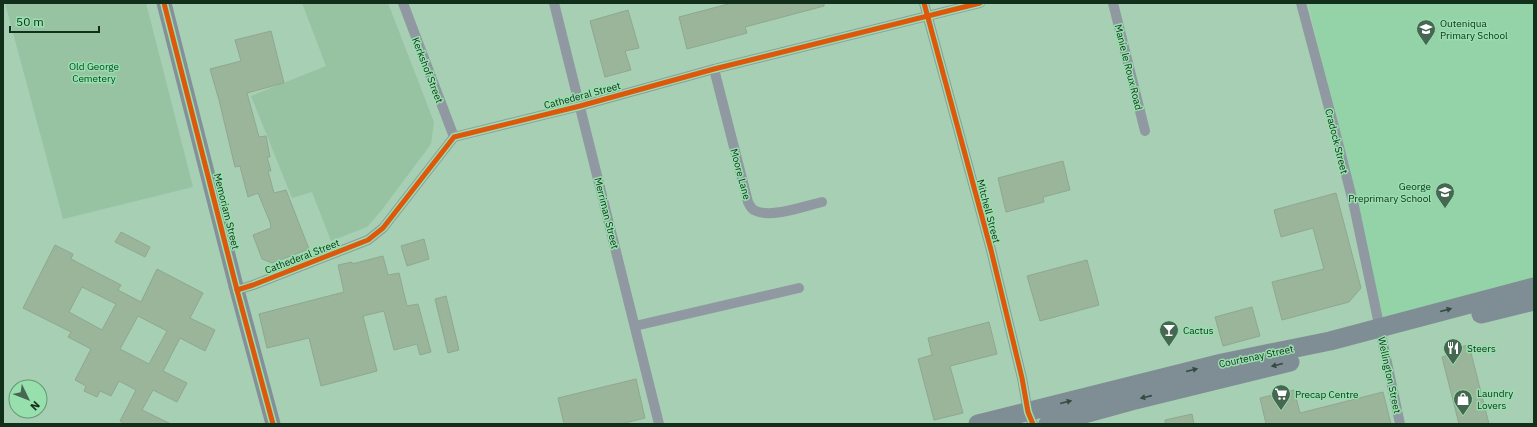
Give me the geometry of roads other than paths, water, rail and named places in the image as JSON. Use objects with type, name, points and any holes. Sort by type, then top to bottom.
[{"type":"highway","name":"Courtenay Street","points":[[1048,424],[1382,333],[1534,287]]},
{"type":"highway","name":"Courtenay Street","points":[[978,424],[1030,418],[1222,363],[1330,341],[1382,333],[1534,301]]},
{"type":"street","name":"Memoriam Street","points":[[164,3],[237,290],[273,424]]},
{"type":"street","name":"Kerkshof Street","points":[[403,3],[454,137]]},
{"type":"street","name":"Merriman Street","points":[[554,3],[660,424]]},
{"type":"street","name":"Mitchell Street","points":[[924,3],[991,250],[1022,378],[1030,418]]},
{"type":"street","name":"Cathederal Street","points":[[237,290],[368,240],[383,228],[454,137],[580,106],[714,69],[980,3]]},
{"type":"street","name":"Manie le Roux Road","points":[[1114,3],[1145,131]]},
{"type":"street","name":"Cradock Street","points":[[1301,3],[1338,143],[1382,333]]},
{"type":"street","name":"Moore Lane","points":[[714,69],[748,202],[751,207],[755,211],[771,214],[822,202]]},
{"type":"street","points":[[635,326],[798,288]]},
{"type":"street","name":"Wellington Street","points":[[1382,333],[1400,424]]},
{"type":"place","name":"Outeniqua Primary School","points":[[1426,46]]},
{"type":"place","name":"George Preprimary School","points":[[1445,209]]},
{"type":"place","name":"Cactus","points":[[1169,347]]},
{"type":"place","name":"Steers","points":[[1453,365]]},
{"type":"place","name":"Precap Centre","points":[[1281,411]]},
{"type":"place","name":"Laundry Lovers","points":[[1463,416]]},
{"type":"park label","name":"Old George Cemetery","points":[[94,72]]}]
